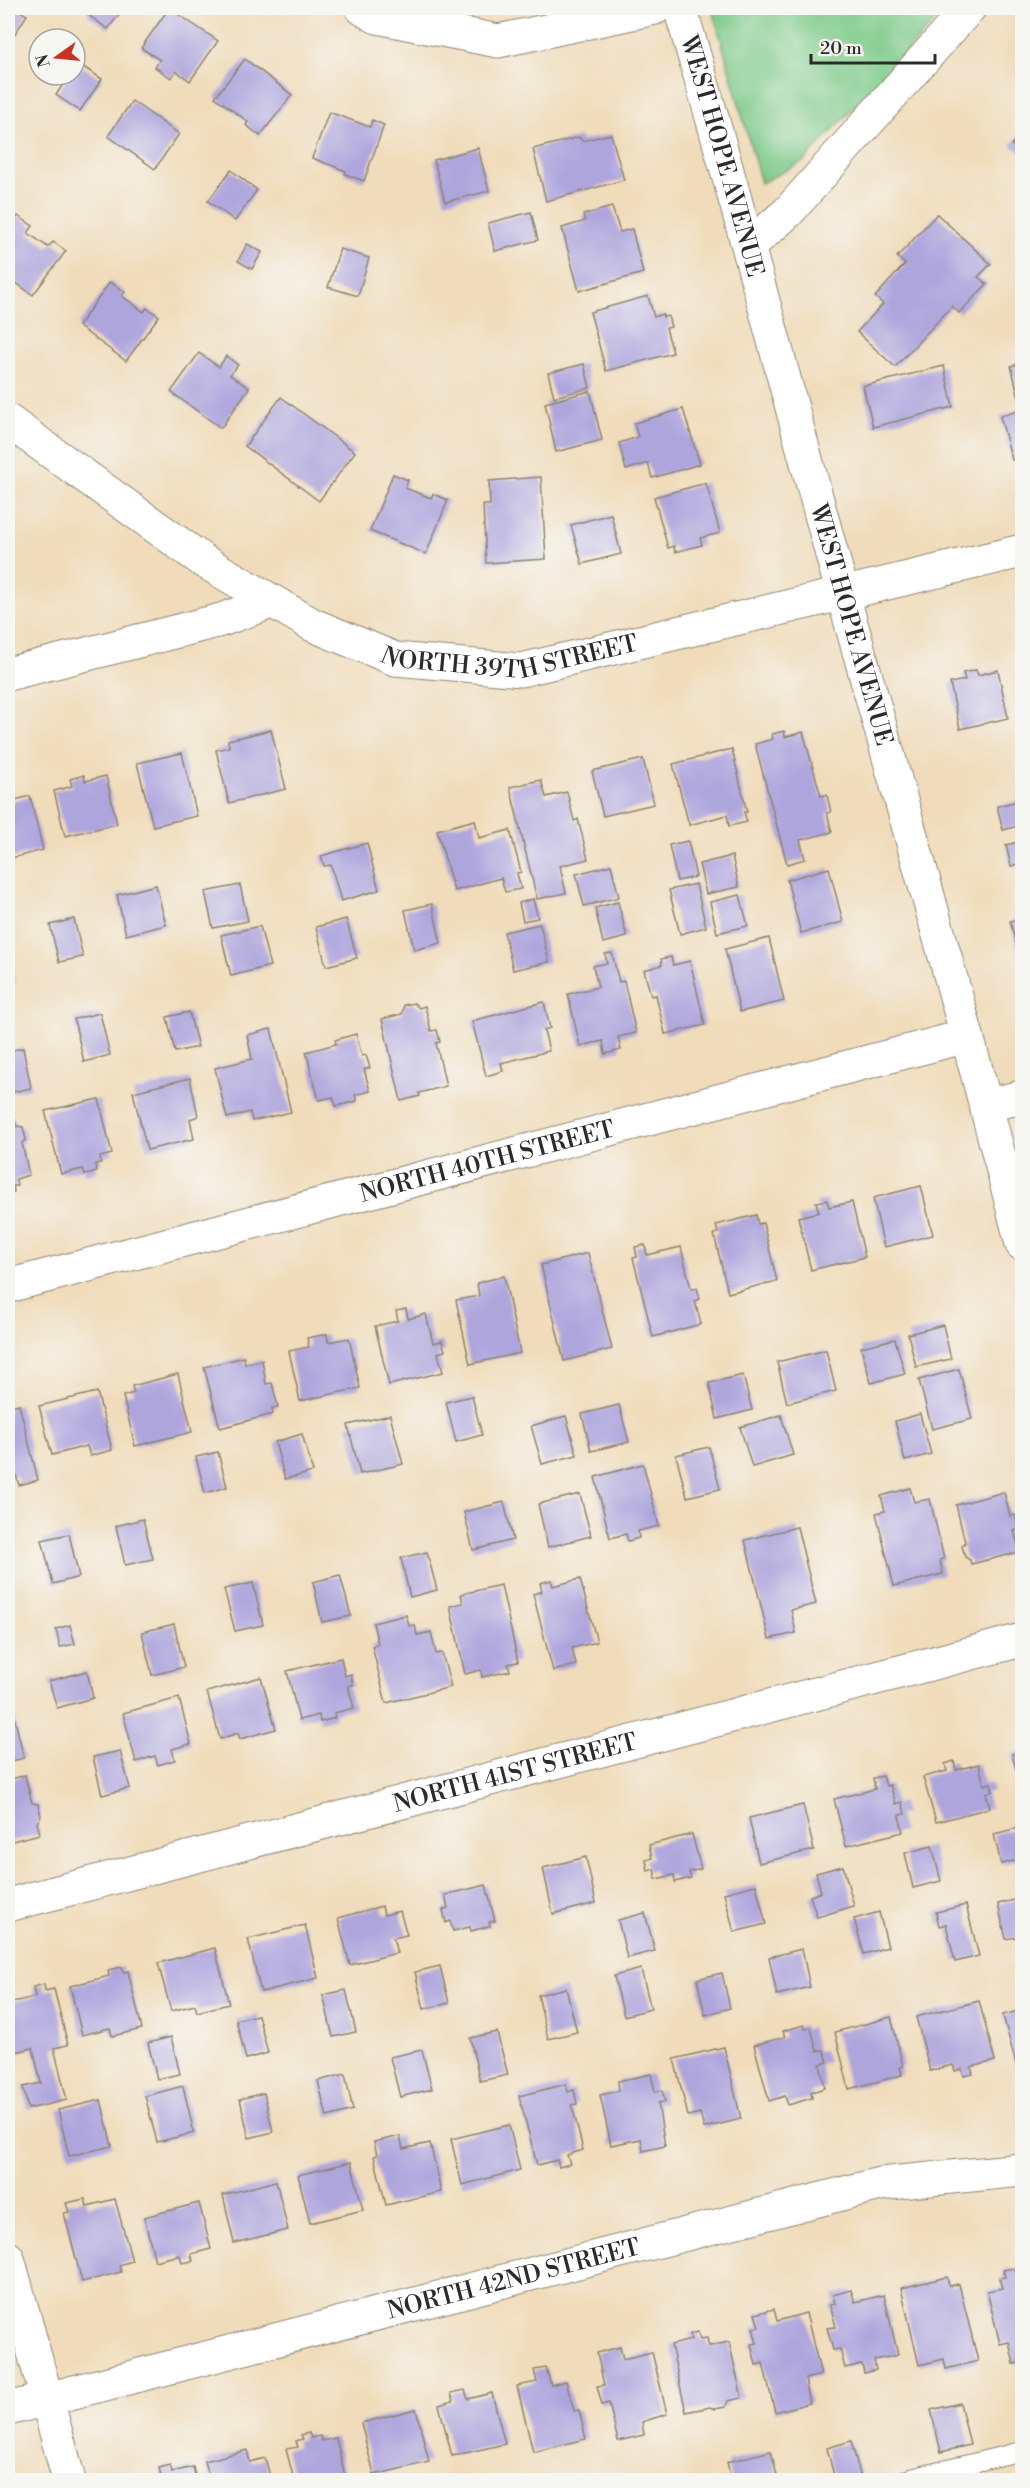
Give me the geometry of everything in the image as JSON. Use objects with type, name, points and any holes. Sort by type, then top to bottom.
[{"type":"street","points":[[362,8],[377,18],[498,42],[655,8]]},
{"type":"street","name":"WEST HOPE AVENUE","points":[[680,8],[749,246],[843,595],[987,1105],[1023,1244]]},
{"type":"street","points":[[749,246],[788,212],[969,8]]},
{"type":"street","name":"NORTH 39TH STREET","points":[[8,421],[205,562],[271,603],[313,626],[395,659],[521,670],[843,595],[1023,550]]},
{"type":"street","points":[[8,674],[221,620],[271,603]]},
{"type":"street","name":"NORTH 40TH STREET","points":[[8,1286],[967,1036]]},
{"type":"street","points":[[987,1105],[1023,1097]]},
{"type":"street","name":"NORTH 41ST STREET","points":[[8,1905],[1023,1640]]},
{"type":"street","name":"NORTH 42ND STREET","points":[[8,2409],[880,2184],[1023,2170]]},
{"type":"street","points":[[8,2258],[69,2481]]},
{"type":"lane","points":[[903,2481],[1023,2451]]},
{"type":"green space","points":[[712,8],[947,8],[804,161],[761,183]]},
{"type":"building","points":[[8,8],[15,8],[27,15],[8,45]]},
{"type":"building","points":[[92,8],[124,8],[108,29],[87,14]]},
{"type":"building","points":[[169,8],[218,41],[190,81],[176,71],[171,78],[155,67],[160,60],[141,48]]},
{"type":"building","points":[[245,59],[292,95],[260,136],[246,125],[248,122],[215,97]]},
{"type":"building","points":[[87,69],[102,79],[80,111],[56,95],[61,87],[87,87]]},
{"type":"building","points":[[132,101],[179,134],[155,169],[108,136]]},
{"type":"building","points":[[329,112],[370,127],[372,120],[384,125],[364,181],[345,174],[346,171],[312,158]]},
{"type":"building","points":[[1022,132],[1022,154],[1011,145]]},
{"type":"building","points":[[611,134],[624,180],[546,201],[533,149],[579,137],[582,141]]},
{"type":"building","points":[[478,148],[489,191],[445,202],[434,160]]},
{"type":"building","points":[[231,170],[257,190],[235,221],[208,201]]},
{"type":"building","points":[[612,207],[620,232],[632,229],[643,273],[579,291],[562,228],[585,221],[583,215]]},
{"type":"building","points":[[531,212],[538,240],[495,251],[488,223]]},
{"type":"building","points":[[937,214],[991,264],[978,277],[987,284],[959,313],[952,306],[895,367],[857,332],[883,304],[875,297],[905,264],[897,257]]},
{"type":"building","points":[[18,216],[33,226],[28,233],[48,247],[53,242],[66,251],[33,295],[8,277],[8,230]]},
{"type":"building","points":[[247,244],[262,252],[252,269],[238,261]]},
{"type":"building","points":[[340,249],[369,258],[358,296],[328,287]]},
{"type":"building","points":[[110,282],[125,292],[122,296],[144,312],[147,308],[159,316],[126,361],[78,326]]},
{"type":"building","points":[[648,296],[654,317],[662,314],[663,317],[668,316],[671,327],[666,328],[673,353],[606,371],[590,312]]},
{"type":"building","points":[[199,353],[219,367],[226,356],[238,365],[230,375],[249,388],[221,428],[171,392]]},
{"type":"building","points":[[1022,363],[1022,398],[1019,398],[1011,366]]},
{"type":"building","points":[[584,364],[590,388],[554,397],[548,373]]},
{"type":"building","points":[[944,366],[953,407],[873,427],[863,386]]},
{"type":"building","points":[[590,391],[602,440],[556,452],[545,403]]},
{"type":"building","points":[[281,397],[355,452],[319,501],[245,446]]},
{"type":"building","points":[[683,409],[700,464],[652,478],[648,463],[626,470],[619,443],[638,437],[634,423]]},
{"type":"building","points":[[1022,410],[1022,458],[1012,460],[1000,416]]},
{"type":"building","points":[[393,474],[408,480],[405,488],[431,498],[433,494],[448,500],[426,554],[370,531]]},
{"type":"building","points":[[541,477],[546,559],[486,563],[483,505],[490,505],[489,481]]},
{"type":"building","points":[[706,483],[720,533],[700,538],[702,545],[675,552],[674,546],[668,548],[654,497]]},
{"type":"building","points":[[611,514],[621,554],[582,564],[571,525]]},
{"type":"building","points":[[976,670],[978,675],[998,670],[1008,718],[960,729],[950,683],[965,680],[963,673]]},
{"type":"building","points":[[271,730],[286,789],[229,803],[216,750],[229,747],[228,740]]},
{"type":"building","points":[[784,731],[785,737],[803,732],[821,796],[827,795],[831,812],[827,813],[832,832],[800,840],[805,859],[787,864],[755,744],[773,739],[772,734]]},
{"type":"building","points":[[732,749],[747,812],[744,812],[747,822],[729,826],[727,815],[689,825],[673,764]]},
{"type":"building","points":[[182,753],[197,816],[153,826],[137,763]]},
{"type":"building","points":[[643,759],[654,804],[603,816],[592,771]]},
{"type":"building","points":[[84,775],[85,781],[106,776],[117,824],[65,836],[54,791],[72,786],[70,779]]},
{"type":"building","points":[[541,780],[546,797],[567,792],[574,821],[578,819],[588,859],[560,866],[566,893],[537,899],[510,787]]},
{"type":"building","points":[[30,796],[43,850],[8,859],[8,802]]},
{"type":"building","points":[[1022,800],[1022,825],[1003,830],[997,806]]},
{"type":"building","points":[[475,820],[479,838],[510,830],[521,872],[517,873],[521,889],[505,892],[501,878],[454,891],[437,830]]},
{"type":"building","points":[[688,841],[696,877],[677,881],[669,845]]},
{"type":"building","points":[[1022,841],[1022,863],[1011,866],[1006,845]]},
{"type":"building","points":[[367,843],[379,890],[341,901],[331,865],[324,866],[321,856]]},
{"type":"building","points":[[732,856],[739,887],[706,894],[699,864]]},
{"type":"building","points":[[611,865],[619,897],[584,906],[576,874]]},
{"type":"building","points":[[829,868],[843,922],[801,933],[787,880]]},
{"type":"building","points":[[696,884],[706,927],[680,934],[669,890]]},
{"type":"building","points":[[156,885],[166,925],[126,935],[117,895]]},
{"type":"building","points":[[240,885],[248,921],[213,928],[205,892]]},
{"type":"building","points":[[740,895],[748,926],[717,933],[710,902]]},
{"type":"building","points":[[533,899],[538,918],[523,921],[519,903]]},
{"type":"building","points":[[618,902],[627,937],[603,943],[595,908]]},
{"type":"building","points":[[432,904],[441,943],[414,950],[405,910]]},
{"type":"building","points":[[1022,918],[1022,967],[1010,921]]},
{"type":"building","points":[[74,919],[83,957],[59,962],[50,925]]},
{"type":"building","points":[[346,919],[357,958],[326,966],[316,927]]},
{"type":"building","points":[[540,924],[549,962],[513,970],[504,932]]},
{"type":"building","points":[[260,926],[270,966],[231,976],[221,935]]},
{"type":"building","points":[[769,938],[784,1001],[740,1012],[725,949]]},
{"type":"building","points":[[612,953],[619,982],[624,981],[636,1033],[618,1037],[621,1050],[605,1054],[603,1041],[580,1046],[568,994],[598,987],[593,966],[607,963],[605,954]]},
{"type":"building","points":[[8,956],[15,983],[8,985]]},
{"type":"building","points":[[671,957],[673,965],[690,961],[705,1025],[665,1034],[656,995],[651,996],[644,970],[662,965],[661,959]]},
{"type":"building","points":[[544,1002],[550,1028],[544,1030],[549,1051],[501,1063],[503,1071],[486,1076],[472,1021]]},
{"type":"building","points":[[414,1003],[419,1008],[425,1006],[431,1031],[437,1030],[440,1042],[436,1043],[446,1086],[419,1093],[420,1096],[401,1101],[382,1019],[402,1014],[404,1005]]},
{"type":"building","points":[[189,1012],[198,1047],[175,1052],[167,1017]]},
{"type":"building","points":[[100,1013],[110,1055],[84,1062],[74,1019]]},
{"type":"building","points":[[271,1029],[291,1112],[252,1121],[250,1112],[227,1118],[215,1068],[252,1059],[247,1035]]},
{"type":"building","points":[[356,1034],[362,1056],[366,1055],[370,1068],[364,1069],[370,1091],[355,1095],[357,1101],[336,1106],[333,1097],[319,1100],[306,1052],[336,1044],[335,1040]]},
{"type":"building","points":[[23,1048],[31,1088],[8,1093],[8,1051]]},
{"type":"building","points":[[190,1078],[198,1116],[190,1119],[194,1139],[147,1150],[133,1092]]},
{"type":"building","points":[[99,1099],[112,1154],[100,1157],[101,1163],[95,1164],[97,1172],[85,1175],[83,1169],[61,1174],[45,1111]]},
{"type":"building","points":[[15,1119],[16,1126],[23,1127],[26,1140],[22,1143],[29,1175],[16,1179],[17,1186],[13,1186],[14,1192],[8,1194],[8,1120]]},
{"type":"building","points":[[921,1186],[933,1235],[884,1247],[873,1198]]},
{"type":"building","points":[[827,1200],[829,1207],[852,1202],[865,1257],[811,1270],[798,1217],[819,1212],[816,1202]]},
{"type":"building","points":[[756,1215],[758,1224],[763,1223],[777,1281],[728,1293],[714,1234],[718,1233],[716,1225]]},
{"type":"building","points":[[645,1245],[647,1255],[681,1247],[691,1289],[697,1288],[700,1299],[695,1301],[701,1324],[653,1337],[633,1258],[637,1257],[635,1247]]},
{"type":"building","points":[[588,1253],[612,1349],[564,1361],[541,1265]]},
{"type":"building","points":[[504,1276],[520,1353],[470,1364],[456,1300],[479,1296],[477,1283]]},
{"type":"building","points":[[406,1309],[408,1319],[426,1314],[433,1343],[442,1341],[445,1351],[438,1353],[443,1372],[389,1385],[375,1326],[398,1321],[396,1311]]},
{"type":"building","points":[[943,1325],[951,1359],[916,1367],[908,1334]]},
{"type":"building","points":[[327,1334],[328,1342],[349,1338],[360,1388],[300,1401],[289,1351],[309,1347],[307,1338]]},
{"type":"building","points":[[895,1339],[905,1374],[871,1383],[861,1347]]},
{"type":"building","points":[[826,1350],[836,1391],[787,1403],[777,1362]]},
{"type":"building","points":[[244,1357],[245,1364],[262,1360],[266,1384],[272,1383],[278,1407],[272,1408],[273,1414],[220,1428],[204,1367]]},
{"type":"building","points":[[959,1369],[972,1419],[932,1429],[919,1380]]},
{"type":"building","points":[[178,1374],[192,1432],[135,1446],[123,1396],[134,1393],[132,1386]]},
{"type":"building","points":[[743,1375],[752,1410],[717,1419],[709,1383]]},
{"type":"building","points":[[97,1392],[112,1450],[90,1456],[87,1446],[52,1455],[39,1406]]},
{"type":"building","points":[[472,1396],[482,1435],[456,1442],[446,1402]]},
{"type":"building","points":[[19,1404],[38,1480],[19,1485],[16,1475],[8,1477],[8,1407]]},
{"type":"building","points":[[619,1405],[629,1442],[591,1451],[582,1414]]},
{"type":"building","points":[[920,1414],[931,1454],[905,1461],[895,1421]]},
{"type":"building","points":[[390,1415],[403,1464],[360,1474],[348,1425]]},
{"type":"building","points":[[781,1415],[793,1455],[752,1467],[740,1427]]},
{"type":"building","points":[[566,1416],[577,1455],[542,1464],[531,1426]]},
{"type":"building","points":[[302,1434],[313,1472],[285,1479],[275,1442]]},
{"type":"building","points":[[709,1447],[720,1489],[687,1497],[676,1455]]},
{"type":"building","points":[[218,1452],[227,1487],[205,1493],[196,1457]]},
{"type":"building","points":[[643,1464],[659,1526],[638,1531],[639,1538],[628,1541],[626,1534],[610,1538],[595,1477]]},
{"type":"building","points":[[910,1488],[914,1502],[930,1499],[944,1559],[940,1560],[943,1574],[894,1586],[876,1513],[885,1511],[881,1496]]},
{"type":"building","points":[[1004,1492],[1010,1516],[1015,1515],[1019,1529],[1014,1531],[1020,1552],[971,1564],[970,1560],[965,1557],[962,1546],[965,1542],[956,1505]]},
{"type":"building","points":[[580,1494],[591,1536],[548,1547],[538,1504]]},
{"type":"building","points":[[504,1502],[513,1540],[473,1550],[464,1512]]},
{"type":"building","points":[[143,1519],[153,1559],[125,1565],[116,1526]]},
{"type":"building","points":[[797,1527],[816,1604],[791,1610],[796,1633],[769,1639],[745,1540]]},
{"type":"building","points":[[69,1534],[79,1577],[53,1584],[42,1540]]},
{"type":"building","points":[[427,1552],[437,1590],[410,1597],[401,1558]]},
{"type":"building","points":[[340,1575],[351,1616],[322,1622],[313,1582]]},
{"type":"building","points":[[580,1579],[597,1642],[572,1648],[576,1665],[553,1671],[533,1594],[542,1591],[540,1583],[551,1580],[553,1586]]},
{"type":"building","points":[[253,1583],[263,1625],[235,1631],[224,1589]]},
{"type":"building","points":[[501,1585],[518,1662],[508,1664],[510,1671],[482,1677],[481,1670],[465,1674],[450,1606],[463,1603],[461,1594]]},
{"type":"building","points":[[406,1615],[409,1626],[415,1625],[417,1635],[431,1632],[436,1654],[442,1653],[451,1687],[386,1703],[372,1646],[378,1644],[373,1623]]},
{"type":"building","points":[[174,1624],[184,1667],[152,1675],[142,1632]]},
{"type":"building","points":[[70,1625],[75,1644],[60,1647],[56,1629]]},
{"type":"building","points":[[341,1658],[345,1676],[351,1674],[353,1685],[348,1686],[354,1708],[334,1713],[335,1718],[320,1722],[319,1715],[299,1720],[287,1671]]},
{"type":"building","points":[[87,1671],[93,1698],[57,1708],[49,1681]]},
{"type":"building","points":[[261,1677],[276,1729],[240,1739],[238,1733],[220,1739],[207,1692]]},
{"type":"building","points":[[179,1698],[191,1744],[172,1749],[175,1760],[158,1765],[155,1756],[136,1762],[123,1713]]},
{"type":"building","points":[[13,1712],[24,1758],[8,1762],[8,1714]]},
{"type":"building","points":[[120,1751],[130,1788],[102,1795],[93,1757]]},
{"type":"building","points":[[1022,1751],[1022,1794],[1012,1754]]},
{"type":"building","points":[[954,1761],[956,1770],[979,1764],[984,1785],[991,1783],[993,1791],[986,1793],[990,1808],[936,1822],[923,1777],[947,1771],[945,1764]]},
{"type":"building","points":[[25,1775],[32,1803],[38,1804],[41,1816],[37,1823],[40,1834],[8,1842],[8,1780]]},
{"type":"building","points":[[883,1776],[886,1786],[890,1785],[896,1804],[902,1802],[905,1814],[899,1815],[903,1832],[846,1846],[834,1799],[875,1789],[873,1778]]},
{"type":"building","points":[[803,1805],[814,1850],[759,1863],[749,1818]]},
{"type":"building","points":[[1018,1828],[1022,1859],[1001,1864],[994,1834]]},
{"type":"building","points":[[692,1834],[701,1869],[689,1872],[691,1878],[675,1882],[674,1875],[656,1879],[654,1869],[648,1871],[646,1860],[652,1858],[649,1845]]},
{"type":"building","points":[[932,1846],[941,1881],[913,1888],[905,1853]]},
{"type":"building","points":[[586,1857],[596,1903],[553,1914],[543,1868]]},
{"type":"building","points":[[843,1866],[854,1906],[817,1917],[810,1896],[821,1892],[816,1873]]},
{"type":"building","points":[[486,1885],[495,1921],[489,1922],[490,1926],[471,1931],[470,1927],[453,1931],[450,1921],[446,1923],[443,1910],[448,1908],[445,1895]]},
{"type":"building","points":[[756,1885],[766,1924],[734,1932],[724,1893]]},
{"type":"building","points":[[1022,1898],[1022,1936],[1006,1939],[998,1904]]},
{"type":"building","points":[[966,1905],[979,1956],[955,1962],[946,1924],[939,1926],[936,1912]]},
{"type":"building","points":[[382,1906],[384,1915],[400,1911],[407,1935],[393,1938],[397,1953],[350,1965],[338,1918]]},
{"type":"building","points":[[879,1912],[888,1947],[864,1954],[854,1919]]},
{"type":"building","points":[[645,1913],[655,1951],[627,1958],[618,1920]]},
{"type":"building","points":[[305,1925],[318,1978],[261,1992],[248,1939]]},
{"type":"building","points":[[215,1948],[229,2004],[197,2012],[195,2005],[171,2011],[158,1963]]},
{"type":"building","points":[[802,1949],[810,1987],[777,1995],[769,1957]]},
{"type":"building","points":[[440,1966],[449,2003],[424,2009],[415,1972]]},
{"type":"building","points":[[122,1967],[123,1972],[128,1971],[142,2029],[112,2036],[110,2028],[82,2035],[70,1986],[109,1976],[108,1970]]},
{"type":"building","points":[[641,1969],[651,2009],[624,2016],[614,1976]]},
{"type":"building","points":[[722,1973],[730,2008],[705,2015],[697,1979]]},
{"type":"building","points":[[44,1984],[45,1991],[54,1989],[68,2045],[54,2048],[67,2100],[28,2109],[23,2087],[41,2083],[33,2048],[8,2054],[8,2003],[35,1997],[33,1987]]},
{"type":"building","points":[[566,1988],[577,2032],[548,2039],[538,1995]]},
{"type":"building","points":[[346,1990],[356,2032],[333,2037],[323,1995]]},
{"type":"building","points":[[979,2001],[995,2061],[971,2067],[973,2074],[964,2076],[962,2069],[955,2071],[953,2065],[930,2071],[916,2017]]},
{"type":"building","points":[[1022,2010],[1022,2064],[1016,2065],[1003,2015]]},
{"type":"building","points":[[258,2015],[268,2053],[246,2059],[236,2020]]},
{"type":"building","points":[[891,2017],[903,2066],[900,2067],[902,2075],[849,2089],[835,2032]]},
{"type":"building","points":[[804,2025],[805,2029],[811,2028],[817,2051],[824,2050],[828,2062],[820,2064],[825,2088],[811,2092],[812,2098],[788,2105],[785,2096],[769,2101],[754,2045],[785,2037],[783,2031]]},
{"type":"building","points":[[497,2032],[508,2075],[480,2081],[470,2038]]},
{"type":"building","points":[[171,2037],[180,2074],[157,2079],[148,2043]]},
{"type":"building","points":[[724,2047],[741,2119],[704,2128],[700,2113],[688,2116],[674,2059]]},
{"type":"building","points":[[422,2050],[432,2089],[400,2097],[390,2057]]},
{"type":"building","points":[[345,2074],[353,2110],[327,2117],[318,2081]]},
{"type":"building","points":[[651,2074],[655,2092],[662,2090],[665,2102],[658,2103],[665,2146],[643,2151],[641,2139],[611,2145],[600,2095],[619,2091],[618,2081]]},
{"type":"building","points":[[566,2084],[568,2092],[574,2090],[577,2104],[572,2105],[583,2150],[567,2155],[570,2164],[559,2167],[557,2160],[537,2165],[519,2096]]},
{"type":"building","points":[[183,2086],[194,2133],[157,2142],[145,2096]]},
{"type":"building","points":[[264,2093],[273,2132],[249,2138],[240,2099]]},
{"type":"building","points":[[101,2100],[112,2146],[69,2156],[58,2110]]},
{"type":"building","points":[[509,2125],[520,2170],[462,2185],[451,2139]]},
{"type":"building","points":[[400,2136],[403,2149],[430,2143],[441,2192],[386,2205],[374,2156],[377,2155],[374,2142]]},
{"type":"building","points":[[351,2162],[363,2210],[310,2223],[298,2175]]},
{"type":"building","points":[[276,2181],[288,2230],[234,2243],[223,2195]]},
{"type":"building","points":[[85,2199],[87,2206],[115,2199],[132,2261],[119,2265],[121,2272],[82,2282],[64,2213],[69,2212],[66,2203]]},
{"type":"building","points":[[199,2203],[211,2249],[191,2254],[193,2261],[182,2263],[180,2255],[155,2261],[144,2217]]},
{"type":"building","points":[[1014,2268],[1016,2273],[1022,2272],[1022,2362],[1014,2364],[1009,2342],[1000,2344],[987,2291],[1002,2288],[999,2278],[1005,2277],[1003,2270]]},
{"type":"building","points":[[947,2277],[949,2286],[959,2284],[978,2361],[946,2369],[944,2359],[919,2365],[901,2288]]},
{"type":"building","points":[[851,2290],[855,2302],[884,2295],[898,2355],[874,2360],[876,2370],[864,2373],[862,2364],[845,2368],[840,2349],[833,2350],[827,2328],[836,2327],[830,2305],[835,2304],[833,2295]]},
{"type":"building","points":[[774,2309],[777,2321],[806,2313],[821,2375],[805,2379],[810,2403],[775,2412],[763,2363],[756,2365],[751,2344],[757,2343],[753,2328],[759,2327],[755,2314]]},
{"type":"building","points":[[698,2332],[700,2339],[707,2338],[709,2346],[729,2342],[742,2398],[728,2401],[726,2407],[714,2409],[710,2407],[686,2412],[671,2345],[691,2340],[690,2334]]},
{"type":"building","points":[[620,2347],[623,2359],[652,2352],[667,2414],[642,2422],[644,2435],[618,2441],[609,2403],[602,2405],[597,2386],[604,2385],[597,2353]]},
{"type":"building","points":[[546,2368],[551,2385],[566,2381],[574,2411],[579,2410],[586,2439],[533,2452],[517,2386],[537,2382],[534,2370]]},
{"type":"building","points":[[465,2390],[468,2399],[492,2393],[505,2444],[452,2456],[439,2405],[453,2401],[451,2393]]},
{"type":"building","points":[[1022,2397],[1022,2417],[1017,2399]]},
{"type":"building","points":[[960,2403],[970,2445],[941,2452],[931,2410]]},
{"type":"building","points":[[416,2409],[429,2462],[374,2475],[361,2423]]},
{"type":"building","points":[[309,2433],[311,2438],[320,2436],[322,2441],[336,2438],[346,2480],[294,2480],[286,2449],[298,2447],[296,2441],[303,2439],[301,2435]]},
{"type":"building","points":[[851,2441],[861,2478],[835,2480],[827,2448]]},
{"type":"building","points":[[247,2450],[250,2462],[265,2458],[270,2476],[275,2475],[277,2480],[210,2480],[205,2461]]},
{"type":"building","points":[[771,2451],[778,2480],[731,2480],[727,2462]]},
{"type":"building","points":[[170,2465],[172,2472],[193,2467],[196,2480],[144,2480],[161,2476],[159,2468]]}]
